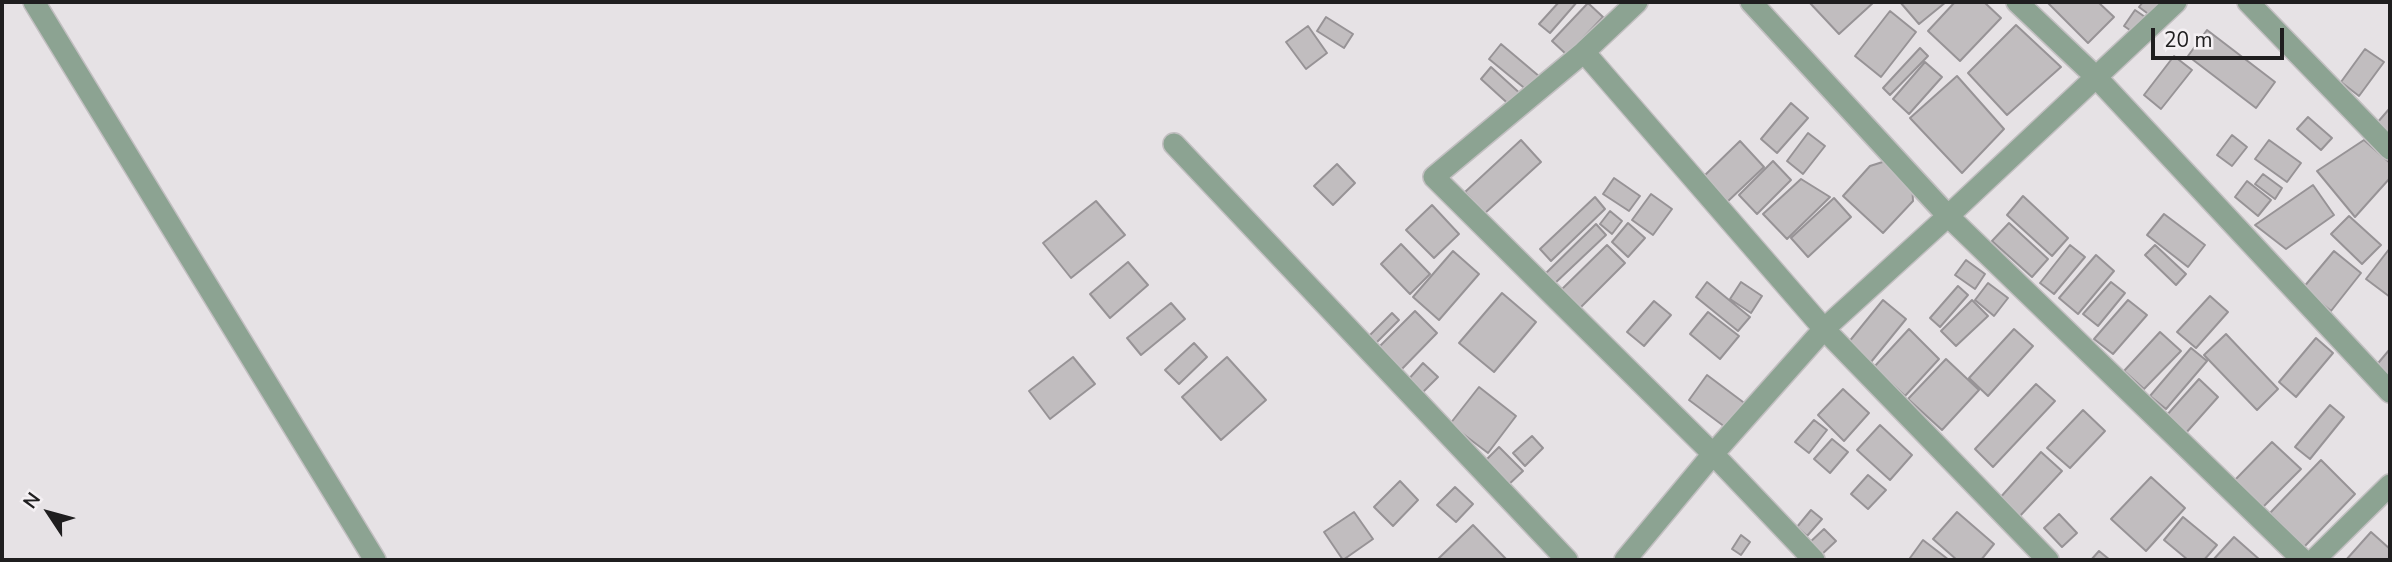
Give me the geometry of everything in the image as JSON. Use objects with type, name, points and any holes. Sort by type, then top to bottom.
[{"type":"street","points":[[34,2],[375,560]]},
{"type":"street","points":[[1637,2],[1584,52],[1434,177],[1713,454],[1814,560]]},
{"type":"street","points":[[1751,2],[1948,216],[2303,560]]},
{"type":"street","points":[[2017,2],[2096,77],[2390,392]]},
{"type":"street","points":[[1625,560],[1713,454],[1824,329],[2176,2]]},
{"type":"street","points":[[2248,2],[2390,149]]},
{"type":"street","points":[[1584,52],[1824,329],[2048,560]]},
{"type":"street","points":[[1174,144],[1567,560]]},
{"type":"street","points":[[2314,560],[2390,485]]},
{"type":"building","points":[[1559,2],[1577,2],[1550,33],[1539,24]]},
{"type":"building","points":[[1809,2],[1874,2],[1839,34]]},
{"type":"building","points":[[1900,2],[1946,2],[1919,24]]},
{"type":"building","points":[[1955,2],[1984,2],[2001,18],[1960,61],[1928,31]]},
{"type":"building","points":[[2047,2],[2098,2],[2114,17],[2088,43]]},
{"type":"building","points":[[2143,2],[2161,2],[2151,16],[2139,7]]},
{"type":"building","points":[[1588,3],[1603,17],[1567,55],[1552,41]]},
{"type":"building","points":[[2135,10],[2148,19],[2137,35],[2124,26]]},
{"type":"building","points":[[1890,11],[1916,32],[1881,77],[1855,56]]},
{"type":"building","points":[[1326,17],[1353,34],[1344,48],[1317,31]]},
{"type":"building","points":[[2016,25],[2061,67],[2007,115],[1968,73]]},
{"type":"building","points":[[1308,26],[1327,53],[1306,69],[1286,42]]},
{"type":"building","points":[[2207,30],[2275,82],[2256,108],[2188,56]]},
{"type":"building","points":[[1501,44],[1540,77],[1528,91],[1489,59]]},
{"type":"building","points":[[1920,48],[1928,56],[1890,95],[1883,88]]},
{"type":"building","points":[[2365,49],[2384,62],[2359,96],[2341,82]]},
{"type":"building","points":[[2174,56],[2192,70],[2161,109],[2144,95]]},
{"type":"building","points":[[1925,62],[1942,77],[1909,114],[1893,99]]},
{"type":"building","points":[[1491,67],[1524,97],[1514,109],[1481,79]]},
{"type":"building","points":[[1957,76],[2004,129],[1962,173],[1910,118]]},
{"type":"building","points":[[1791,103],[1808,118],[1777,153],[1761,139]]},
{"type":"building","points":[[2390,108],[2390,135],[2377,123]]},
{"type":"building","points":[[2308,117],[2332,138],[2321,150],[2297,129]]},
{"type":"building","points":[[1808,133],[1825,146],[1803,174],[1787,161]]},
{"type":"building","points":[[2232,135],[2247,147],[2232,166],[2217,155]]},
{"type":"building","points":[[1521,140],[1541,162],[1484,214],[1465,192]]},
{"type":"building","points":[[2269,140],[2301,163],[2287,182],[2255,159]]},
{"type":"building","points":[[2364,140],[2390,163],[2390,178],[2355,217],[2317,171]]},
{"type":"building","points":[[1740,141],[1764,167],[1726,203],[1702,178]]},
{"type":"building","points":[[1889,160],[1912,182],[1913,201],[1883,233],[1843,196],[1870,166]]},
{"type":"building","points":[[1773,161],[1791,180],[1757,214],[1739,195]]},
{"type":"building","points":[[1337,164],[1355,183],[1333,205],[1314,186]]},
{"type":"building","points":[[2263,174],[2282,188],[2275,199],[2255,184]]},
{"type":"building","points":[[1614,178],[1640,196],[1629,211],[1603,194]]},
{"type":"building","points":[[1801,179],[1830,197],[1787,239],[1763,214]]},
{"type":"building","points":[[2247,181],[2271,200],[2258,216],[2235,197]]},
{"type":"building","points":[[2313,185],[2334,215],[2286,249],[2255,225]]},
{"type":"building","points":[[1651,194],[1672,209],[1653,235],[1632,220]]},
{"type":"building","points":[[2023,196],[2068,238],[2052,256],[2007,215]]},
{"type":"building","points":[[1595,197],[1605,209],[1551,261],[1540,249]]},
{"type":"building","points":[[1834,198],[1851,217],[1808,257],[1791,238]]},
{"type":"building","points":[[1096,201],[1125,235],[1071,278],[1043,243]]},
{"type":"building","points":[[1432,205],[1459,234],[1434,258],[1406,230]]},
{"type":"building","points":[[1610,211],[1622,221],[1612,234],[1600,224]]},
{"type":"building","points":[[2164,214],[2205,245],[2188,267],[2147,235]]},
{"type":"building","points":[[2349,216],[2381,245],[2362,264],[2331,234]]},
{"type":"building","points":[[1628,223],[1645,238],[1628,257],[1612,242]]},
{"type":"building","points":[[2009,223],[2048,259],[2032,277],[1992,241]]},
{"type":"building","points":[[1596,224],[1606,235],[1553,285],[1544,275]]},
{"type":"building","points":[[1401,244],[1430,274],[1410,294],[1381,264]]},
{"type":"building","points":[[1607,245],[1625,263],[1576,312],[1558,293]]},
{"type":"building","points":[[2070,245],[2085,257],[2054,294],[2040,283]]},
{"type":"building","points":[[2155,245],[2186,274],[2176,285],[2145,255]]},
{"type":"building","points":[[2390,248],[2390,297],[2366,279]]},
{"type":"building","points":[[1453,251],[1479,274],[1439,320],[1413,297]]},
{"type":"building","points":[[2334,251],[2361,273],[2331,311],[2303,288]]},
{"type":"building","points":[[2096,255],[2114,271],[2078,314],[2059,298]]},
{"type":"building","points":[[1966,260],[1985,274],[1975,289],[1955,275]]},
{"type":"building","points":[[1128,262],[1148,285],[1110,318],[1090,294]]},
{"type":"building","points":[[1707,282],[1750,317],[1738,331],[1696,297]]},
{"type":"building","points":[[1741,282],[1762,296],[1751,313],[1730,299]]},
{"type":"building","points":[[2111,282],[2125,293],[2098,326],[2083,314]]},
{"type":"building","points":[[1988,283],[2008,298],[1994,316],[1975,300]]},
{"type":"building","points":[[1958,286],[1968,295],[1940,327],[1930,318]]},
{"type":"building","points":[[1502,293],[1536,322],[1494,372],[1459,343]]},
{"type":"building","points":[[2210,296],[2228,312],[2196,348],[2177,332]]},
{"type":"building","points":[[1883,300],[1906,319],[1871,362],[1848,343]]},
{"type":"building","points":[[1972,300],[1988,316],[1956,346],[1941,331]]},
{"type":"building","points":[[2128,300],[2147,315],[2113,354],[2094,339]]},
{"type":"building","points":[[1654,301],[1671,315],[1644,346],[1627,332]]},
{"type":"building","points":[[1171,303],[1185,319],[1141,355],[1127,338]]},
{"type":"building","points":[[1415,311],[1437,333],[1398,373],[1375,351]]},
{"type":"building","points":[[1708,312],[1739,336],[1720,359],[1690,334]]},
{"type":"building","points":[[1392,313],[1399,320],[1373,346],[1366,339]]},
{"type":"building","points":[[1909,329],[1939,359],[1905,396],[1874,367]]},
{"type":"building","points":[[2014,329],[2033,346],[1988,396],[1969,378]]},
{"type":"building","points":[[2160,332],[2181,351],[2144,389],[2124,371]]},
{"type":"building","points":[[2226,334],[2278,389],[2257,410],[2204,355]]},
{"type":"building","points":[[2316,338],[2333,353],[2296,397],[2279,382]]},
{"type":"building","points":[[1194,343],[1207,357],[1179,384],[1165,370]]},
{"type":"building","points":[[2191,348],[2207,361],[2166,409],[2150,396]]},
{"type":"building","points":[[2390,349],[2390,381],[2374,368]]},
{"type":"building","points":[[1073,357],[1095,384],[1050,419],[1029,391]]},
{"type":"building","points":[[1227,357],[1266,400],[1221,440],[1182,397]]},
{"type":"building","points":[[1946,359],[1979,390],[1942,430],[1908,399]]},
{"type":"building","points":[[1423,363],[1438,377],[1421,394],[1407,381]]},
{"type":"building","points":[[1707,375],[1747,405],[1729,430],[1689,400]]},
{"type":"building","points":[[2199,379],[2218,397],[2185,434],[2166,416]]},
{"type":"building","points":[[2036,384],[2055,401],[1993,467],[1975,449]]},
{"type":"building","points":[[1479,387],[1516,416],[1488,453],[1450,424]]},
{"type":"building","points":[[1843,389],[1869,413],[1844,441],[1818,415]]},
{"type":"building","points":[[2330,405],[2344,417],[2310,459],[2295,447]]},
{"type":"building","points":[[2083,410],[2105,431],[2070,468],[2047,448]]},
{"type":"building","points":[[1814,420],[1827,430],[1809,453],[1795,442]]},
{"type":"building","points":[[1880,425],[1912,455],[1890,480],[1857,450]]},
{"type":"building","points":[[1532,436],[1543,448],[1525,466],[1513,453]]},
{"type":"building","points":[[1832,439],[1848,452],[1830,473],[1814,459]]},
{"type":"building","points":[[2272,442],[2301,469],[2260,510],[2233,482]]},
{"type":"building","points":[[1499,447],[1523,471],[1506,487],[1482,464]]},
{"type":"building","points":[[2041,452],[2062,471],[2019,517],[1999,499]]},
{"type":"building","points":[[2321,460],[2355,494],[2304,547],[2270,513]]},
{"type":"building","points":[[1868,475],[1886,490],[1868,509],[1851,494]]},
{"type":"building","points":[[2151,477],[2185,508],[2146,551],[2111,519]]},
{"type":"building","points":[[1400,481],[1418,500],[1393,526],[1374,507]]},
{"type":"building","points":[[1455,487],[1473,504],[1456,522],[1437,505]]},
{"type":"building","points":[[1811,510],[1822,519],[1807,536],[1797,527]]},
{"type":"building","points":[[1354,512],[1373,539],[1343,560],[1324,532]]},
{"type":"building","points":[[1957,512],[1994,544],[1981,560],[1957,560],[1933,539]]},
{"type":"building","points":[[2059,514],[2077,533],[2062,547],[2044,528]]},
{"type":"building","points":[[2183,517],[2217,545],[2204,560],[2188,560],[2164,540]]},
{"type":"building","points":[[1473,525],[1507,560],[1437,560]]},
{"type":"building","points":[[1824,529],[1836,541],[1820,556],[1808,544]]},
{"type":"building","points":[[2371,532],[2390,549],[2390,560],[2346,560]]},
{"type":"building","points":[[1741,535],[1750,542],[1741,555],[1732,549]]},
{"type":"building","points":[[2234,537],[2260,560],[2213,560]]},
{"type":"building","points":[[1923,540],[1949,560],[1910,558]]},
{"type":"building","points":[[2099,551],[2110,560],[2091,560]]}]
